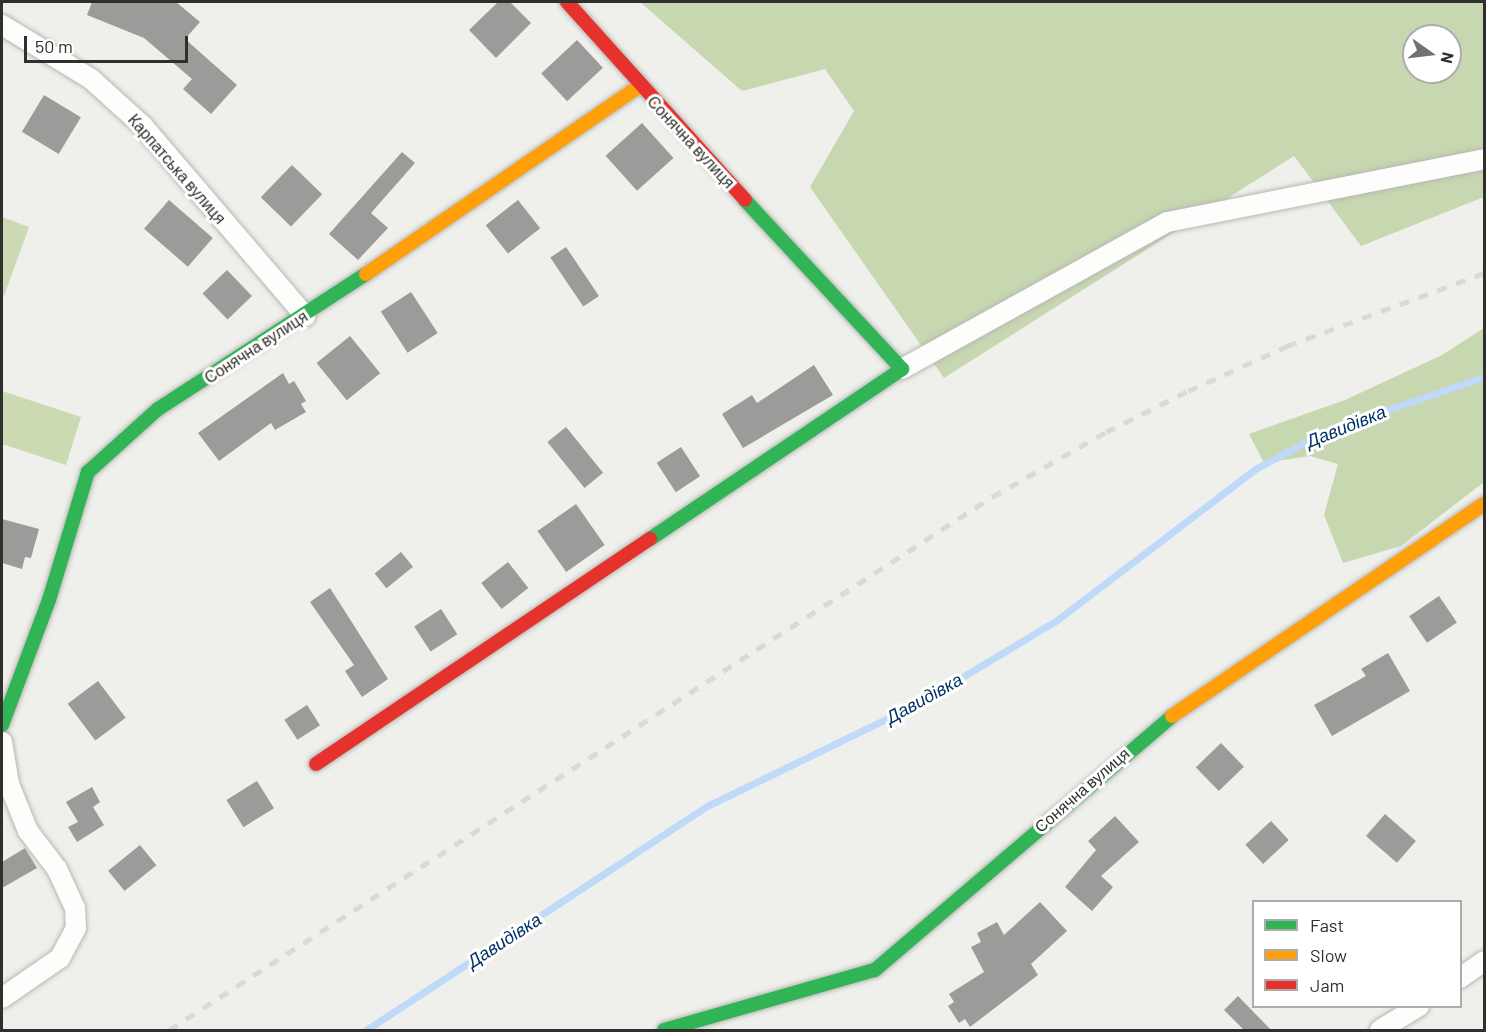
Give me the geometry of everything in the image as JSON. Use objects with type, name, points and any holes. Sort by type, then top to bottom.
[{"type":"street","points":[[567,2],[640,86]]},
{"type":"street","name":"Карпатська вулиця","points":[[2,25],[91,79],[143,126],[305,315]]},
{"type":"street","name":"Сонячна вулиця","points":[[2,725],[49,600],[88,472],[158,409],[305,315],[640,86],[902,369]]},
{"type":"street","points":[[316,764],[902,369],[1167,222],[1485,159]]},
{"type":"street","name":"Сонячна вулиця","points":[[664,1030],[875,970],[1154,728],[1485,504]]},
{"type":"street","points":[[2,742],[9,784],[28,831],[57,870],[75,908],[76,928],[60,958],[2,998]]},
{"type":"street","points":[[1462,977],[1485,961]]},
{"type":"street","points":[[1380,1030],[1409,1025],[1418,1008]]},
{"type":"green space","points":[[640,2],[1484,2],[1484,197],[1361,246],[1294,156],[944,378],[810,187],[854,111],[825,69],[742,91]]},
{"type":"green space","points":[[2,217],[29,227],[4,296],[2,295]]},
{"type":"green space","points":[[1484,328],[1484,482],[1401,546],[1343,563],[1324,515],[1338,464],[1310,456],[1264,463],[1249,434],[1345,400],[1442,355]]},
{"type":"green space","points":[[2,391],[81,417],[66,465],[2,444]]},
{"type":"building","points":[[92,2],[176,2],[200,22],[185,39],[237,85],[211,114],[183,89],[192,79],[144,38],[87,15]]},
{"type":"building","points":[[498,2],[510,2],[531,23],[496,58],[469,30]]},
{"type":"building","points":[[577,40],[603,68],[567,101],[541,73]]},
{"type":"building","points":[[44,95],[81,117],[59,154],[22,132]]},
{"type":"building","points":[[642,123],[673,158],[637,191],[606,156]]},
{"type":"building","points":[[402,152],[415,163],[371,213],[388,228],[358,260],[329,234]]},
{"type":"building","points":[[292,165],[322,194],[291,227],[261,197]]},
{"type":"building","points":[[169,200],[213,238],[188,267],[144,229]]},
{"type":"building","points":[[518,200],[540,228],[508,254],[486,225]]},
{"type":"building","points":[[566,247],[599,296],[583,307],[550,258]]},
{"type":"building","points":[[227,270],[252,296],[228,320],[203,294]]},
{"type":"building","points":[[411,292],[438,333],[407,353],[381,312]]},
{"type":"building","points":[[350,336],[380,373],[347,400],[317,363]]},
{"type":"building","points":[[814,365],[833,395],[743,448],[722,414],[752,395],[757,403]]},
{"type":"building","points":[[283,373],[289,384],[294,381],[306,401],[301,404],[306,412],[275,430],[271,423],[219,461],[198,433]]},
{"type":"building","points":[[566,427],[603,473],[584,488],[547,442]]},
{"type":"building","points":[[681,447],[700,476],[676,492],[657,463]]},
{"type":"building","points":[[576,504],[605,545],[566,572],[537,531]]},
{"type":"building","points":[[2,519],[39,529],[31,558],[25,557],[22,569],[2,563]]},
{"type":"building","points":[[401,552],[413,567],[387,588],[375,573]]},
{"type":"building","points":[[508,562],[528,588],[502,609],[481,583]]},
{"type":"building","points":[[330,588],[388,679],[362,697],[345,671],[354,665],[310,602]]},
{"type":"building","points":[[1439,596],[1457,623],[1427,643],[1409,616]]},
{"type":"building","points":[[441,609],[457,634],[431,652],[414,626]]},
{"type":"building","points":[[1388,653],[1410,691],[1332,736],[1314,705],[1366,676],[1361,669]]},
{"type":"building","points":[[98,681],[126,718],[95,741],[68,704]]},
{"type":"building","points":[[307,705],[320,725],[297,740],[284,720]]},
{"type":"building","points":[[1221,743],[1244,767],[1219,791],[1196,767]]},
{"type":"building","points":[[257,781],[274,808],[243,827],[226,800]]},
{"type":"building","points":[[92,787],[100,802],[93,807],[104,825],[77,842],[68,827],[78,822],[66,802]]},
{"type":"building","points":[[1385,814],[1416,841],[1397,863],[1366,836]]},
{"type":"building","points":[[1115,816],[1139,842],[1101,876],[1113,887],[1092,911],[1065,887],[1096,850],[1088,841]]},
{"type":"building","points":[[1271,821],[1289,840],[1263,864],[1245,845]]},
{"type":"building","points":[[140,845],[156,865],[124,891],[108,871]]},
{"type":"building","points":[[25,848],[37,868],[2,888],[2,862]]},
{"type":"building","points":[[1040,902],[1067,931],[1031,964],[1038,975],[970,1027],[965,1019],[959,1023],[948,1006],[954,1002],[949,994],[984,972],[971,947],[981,942],[977,933],[997,922],[1004,935]]},
{"type":"building","points":[[1238,996],[1271,1030],[1244,1030],[1224,1010]]},
{"type":"waterway","name":"Давидівка","points":[[366,1030],[709,805],[919,703],[1057,620],[1255,469],[1328,430],[1484,377]]},
{"type":"railway","points":[[169,1030],[992,497],[1106,432],[1188,391],[1287,346],[1484,273]]},
{"type":"traffic: fast","points":[[650,539],[902,369],[745,200]]},
{"type":"traffic: fast","points":[[2,725],[49,600],[88,472],[158,409],[366,274]]},
{"type":"traffic: fast","points":[[664,1030],[875,970],[1172,716]]},
{"type":"traffic: slow","points":[[366,274],[640,86]]},
{"type":"traffic: slow","points":[[1172,716],[1484,504]]},
{"type":"traffic: jam","points":[[567,2],[745,200]]},
{"type":"traffic: jam","points":[[316,764],[650,539]]}]
